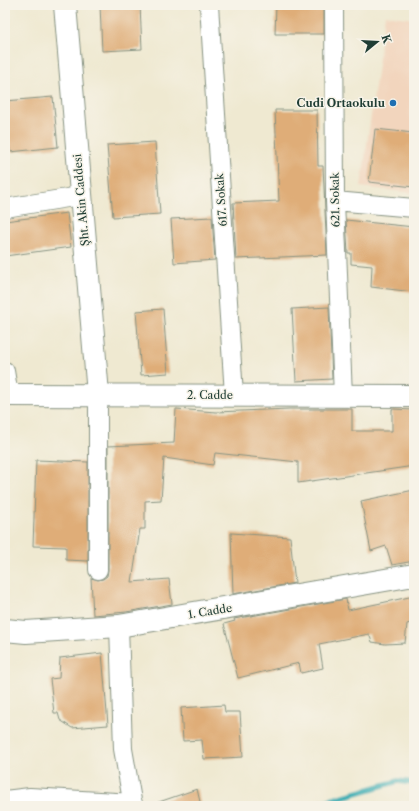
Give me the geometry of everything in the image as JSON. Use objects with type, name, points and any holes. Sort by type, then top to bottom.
[{"type":"street","name":"Şht. Akin Caddesi","points":[[65,5],[98,394]]},
{"type":"street","name":"617. Sokak","points":[[209,5],[234,395]]},
{"type":"street","name":"621. Sokak","points":[[334,5],[335,201],[343,396]]},
{"type":"street","points":[[5,208],[80,196]]},
{"type":"street","points":[[335,201],[414,208]]},
{"type":"street","points":[[5,371],[7,395]]},
{"type":"street","points":[[98,394],[98,570]]},
{"type":"street","name":"2. Cadde","points":[[7,395],[98,394],[414,396]]},
{"type":"street","name":"1. Cadde","points":[[5,630],[26,632],[119,626],[414,575]]},
{"type":"street","points":[[5,800],[30,797],[133,804],[123,749],[119,626]]},
{"type":"shaded area","name":"Cudi Ortaokulu","points":[[385,15],[414,19],[414,193],[361,187]]},
{"type":"building","points":[[100,5],[140,5],[142,49],[102,51]]},
{"type":"building","points":[[276,5],[324,5],[324,34],[275,34]]},
{"type":"building","points":[[53,97],[58,147],[10,152],[5,101]]},
{"type":"building","points":[[275,110],[317,110],[318,166],[323,166],[327,255],[236,259],[233,203],[279,201]]},
{"type":"building","points":[[375,129],[414,133],[414,187],[369,182]]},
{"type":"building","points":[[155,142],[160,214],[113,217],[107,145]]},
{"type":"building","points":[[67,213],[71,247],[5,256],[5,221]]},
{"type":"building","points":[[212,217],[215,260],[174,263],[171,219]]},
{"type":"building","points":[[346,220],[414,227],[414,292],[371,287],[372,266],[351,264],[351,253],[348,253]]},
{"type":"building","points":[[329,307],[332,379],[296,381],[292,309]]},
{"type":"building","points":[[163,309],[168,373],[141,375],[136,311]]},
{"type":"building","points":[[176,409],[216,412],[289,409],[352,409],[352,431],[392,431],[392,409],[414,410],[414,466],[298,483],[298,462],[215,453],[213,465],[164,458],[161,500],[145,501],[145,529],[140,529],[132,582],[169,579],[172,604],[126,612],[93,615],[91,578],[98,580],[103,579],[107,576],[108,570],[108,446],[174,443]]},
{"type":"building","points":[[36,460],[88,462],[88,561],[66,560],[66,547],[33,546]]},
{"type":"building","points":[[414,490],[414,561],[392,565],[386,546],[371,551],[361,501]]},
{"type":"building","points":[[231,533],[290,537],[295,583],[233,594]]},
{"type":"building","points":[[414,596],[414,622],[407,624],[405,643],[385,644],[372,642],[369,634],[319,644],[323,668],[301,673],[299,663],[238,678],[224,624],[235,621],[234,619],[346,599],[348,610]]},
{"type":"building","points":[[102,653],[108,725],[72,728],[60,720],[58,713],[54,713],[50,679],[59,678],[60,658]]},
{"type":"building","points":[[224,705],[225,712],[240,712],[243,757],[204,759],[202,740],[183,741],[181,708]]},
{"type":"building","points":[[197,789],[201,806],[156,806],[156,803]]},
{"type":"waterway","points":[[309,806],[398,781],[414,783]]},
{"type":"place","name":"Cudi Ortaokulu","points":[[393,103]]}]
